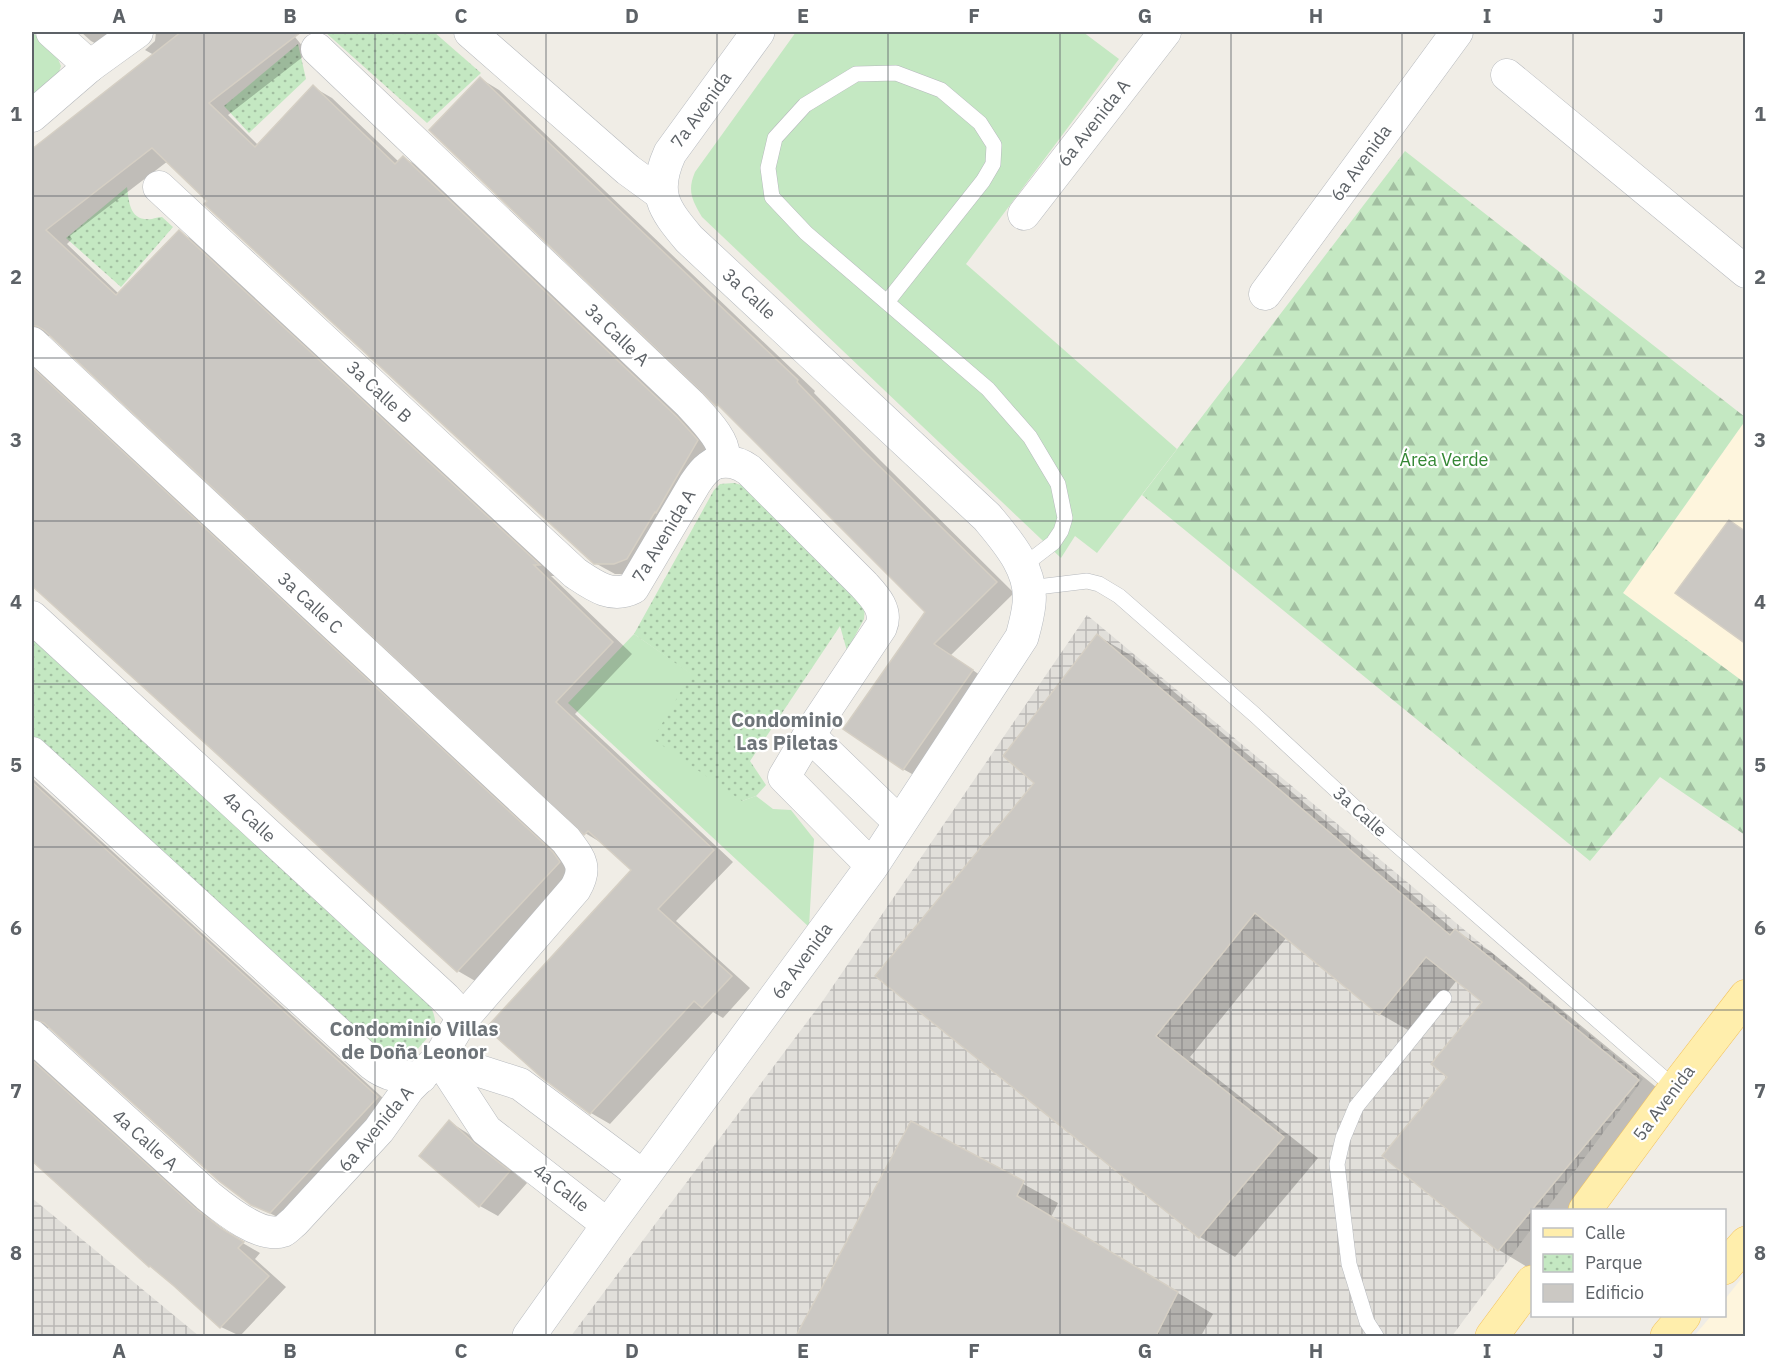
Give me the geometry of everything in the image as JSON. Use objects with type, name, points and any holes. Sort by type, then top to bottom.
[{"type":"main road","name":"7a Avenida","points":[[661,194],[662,172],[670,153],[758,32]]},
{"type":"main road","name":"3a Calle","points":[[661,194],[668,214],[689,239],[987,517],[1026,577]]},
{"type":"main road","name":"6a Avenida","points":[[529,1336],[643,1176],[872,866],[1022,637],[1030,603],[1026,577]]},
{"type":"main road","name":"5a Avenida","points":[[1586,1209],[1746,996]]},
{"type":"main road","points":[[1726,1267],[1746,1243]]},
{"type":"main road","points":[[1492,1336],[1531,1285]]},
{"type":"main road","points":[[1667,1336],[1683,1317]]},
{"type":"street","points":[[52,32],[90,66]]},
{"type":"street","points":[[32,116],[90,66],[137,32]]},
{"type":"street","name":"3a Calle","points":[[470,32],[628,170],[661,194]]},
{"type":"street","name":"6a Avenida A","points":[[1024,214],[1165,32]]},
{"type":"street","name":"6a Avenida","points":[[1265,294],[1456,32]]},
{"type":"street","name":"3a Calle A","points":[[317,49],[690,404],[722,444],[723,455],[715,463]]},
{"type":"street","points":[[1508,75],[1746,272]]},
{"type":"street","name":"3a Calle B","points":[[159,187],[551,552],[575,573],[604,591]]},
{"type":"street","name":"3a Calle C","points":[[32,343],[566,840],[583,868]]},
{"type":"street","points":[[715,463],[734,462],[749,470],[874,596],[882,610],[883,621],[784,777],[872,866]]},
{"type":"street","name":"7a Avenida A","points":[[604,591],[626,592],[633,588],[694,485],[702,473],[715,463]]},
{"type":"street","name":"4a Calle","points":[[32,617],[445,998],[458,1012],[460,1021]]},
{"type":"street","points":[[809,735],[900,823]]},
{"type":"street","points":[[32,753],[382,1071],[394,1076],[430,1068],[520,1084],[643,1176]]},
{"type":"street","name":"6a Avenida A","points":[[266,1231],[283,1231],[294,1222],[367,1144],[410,1088],[430,1068],[460,1021],[575,889],[583,868]]},
{"type":"street","name":"4a Calle A","points":[[32,1036],[207,1195],[243,1221],[266,1231]]},
{"type":"street","name":"4a Calle","points":[[430,1068],[486,1130],[608,1225]]},
{"type":"lane","points":[[887,302],[983,181],[993,164],[994,145],[980,123],[941,90],[896,73],[856,74],[805,105],[775,138],[768,168],[772,197],[806,233],[887,302],[988,388],[1030,437],[1058,484],[1065,518],[1061,531],[1026,577]]},
{"type":"lane","name":"3a Calle","points":[[1026,577],[1087,581],[1099,584],[1119,596],[1256,715],[1375,826],[1675,1088]]},
{"type":"lane","points":[[1376,1336],[1367,1322],[1349,1264],[1337,1164],[1343,1138],[1356,1107],[1444,998]]},
{"type":"shaded area","points":[[1745,421],[1745,683],[1623,593]]},
{"type":"shaded area","points":[[1087,615],[1643,1079],[1547,1209],[1531,1209],[1531,1229],[1452,1336],[571,1336],[822,1002]]},
{"type":"shaded area","points":[[32,1198],[199,1336],[32,1336]]},
{"type":"shaded area","points":[[1745,1274],[1745,1336],[1694,1336],[1710,1317],[1726,1317],[1726,1298]]},
{"type":"green space","points":[[32,32],[55,52],[61,66],[59,72],[32,97]]},
{"type":"green space","points":[[325,32],[434,32],[481,73],[427,123]]},
{"type":"green space","points":[[796,32],[1083,32],[1119,59],[966,264],[1177,449],[1097,553],[1075,536],[1061,558],[698,211],[691,190],[695,172]]},
{"type":"green space","points":[[298,44],[306,79],[249,133],[224,106]]},
{"type":"green space","name":"Área Verde","points":[[1405,151],[1745,417],[1745,421],[1623,593],[1745,683],[1745,835],[1660,777],[1590,861],[1142,495]]},
{"type":"green space","points":[[127,187],[130,204],[135,214],[144,219],[162,217],[173,227],[121,287],[66,238]]},
{"type":"green space","points":[[734,483],[745,486],[865,608],[864,619],[847,651],[840,626],[750,761],[766,785],[756,796],[742,801],[653,739],[691,674],[634,634],[714,490],[720,484]]},
{"type":"green space","points":[[32,634],[426,1000],[434,1015],[434,1028],[415,1052],[404,1059],[392,1060],[32,736]]},
{"type":"green space","points":[[634,634],[692,674],[742,801],[756,796],[773,809],[791,810],[814,839],[809,927],[568,703]]},
{"type":"building","points":[[181,32],[301,32],[209,103],[255,147],[313,85],[395,164],[403,156],[677,417],[698,440],[627,559],[614,564],[594,564],[204,204],[207,201],[152,148],[46,230],[116,295],[179,230],[540,565],[534,565],[613,642],[556,702],[714,850],[658,909],[732,976],[702,1008],[694,1001],[590,1114],[541,1077],[486,1028],[631,870],[588,831],[584,835],[44,330],[32,326],[32,149]]},
{"type":"building","points":[[480,77],[798,380],[797,382],[862,449],[997,582],[934,644],[973,670],[903,770],[843,729],[925,612],[717,404],[716,406],[429,130]]},
{"type":"building","points":[[32,367],[553,852],[560,862],[457,972],[32,586]]},
{"type":"building","points":[[1729,520],[1746,532],[1746,644],[1675,593]]},
{"type":"building","points":[[1097,634],[1450,935],[1455,929],[1639,1080],[1498,1251],[1382,1156],[1447,1077],[1431,1064],[1482,1002],[1426,957],[1379,1015],[1255,913],[1156,1036],[1284,1137],[1199,1238],[875,976],[1034,783],[1003,756]]},
{"type":"building","points":[[32,782],[378,1097],[270,1213],[251,1205],[219,1181],[44,1023],[32,1019]]},
{"type":"building","points":[[32,1060],[195,1208],[222,1229],[244,1242],[238,1248],[269,1276],[220,1328],[32,1161]]},
{"type":"building","points":[[449,1120],[510,1171],[479,1207],[419,1156]]},
{"type":"building","points":[[911,1121],[1024,1181],[1017,1196],[1178,1292],[1156,1336],[796,1336]]},
{"type":"district","name":"Condominio Las Piletas","points":[[787,732]]},
{"type":"district","name":"Condominio Villas de Doña Leonor","points":[[414,1040]]}]
